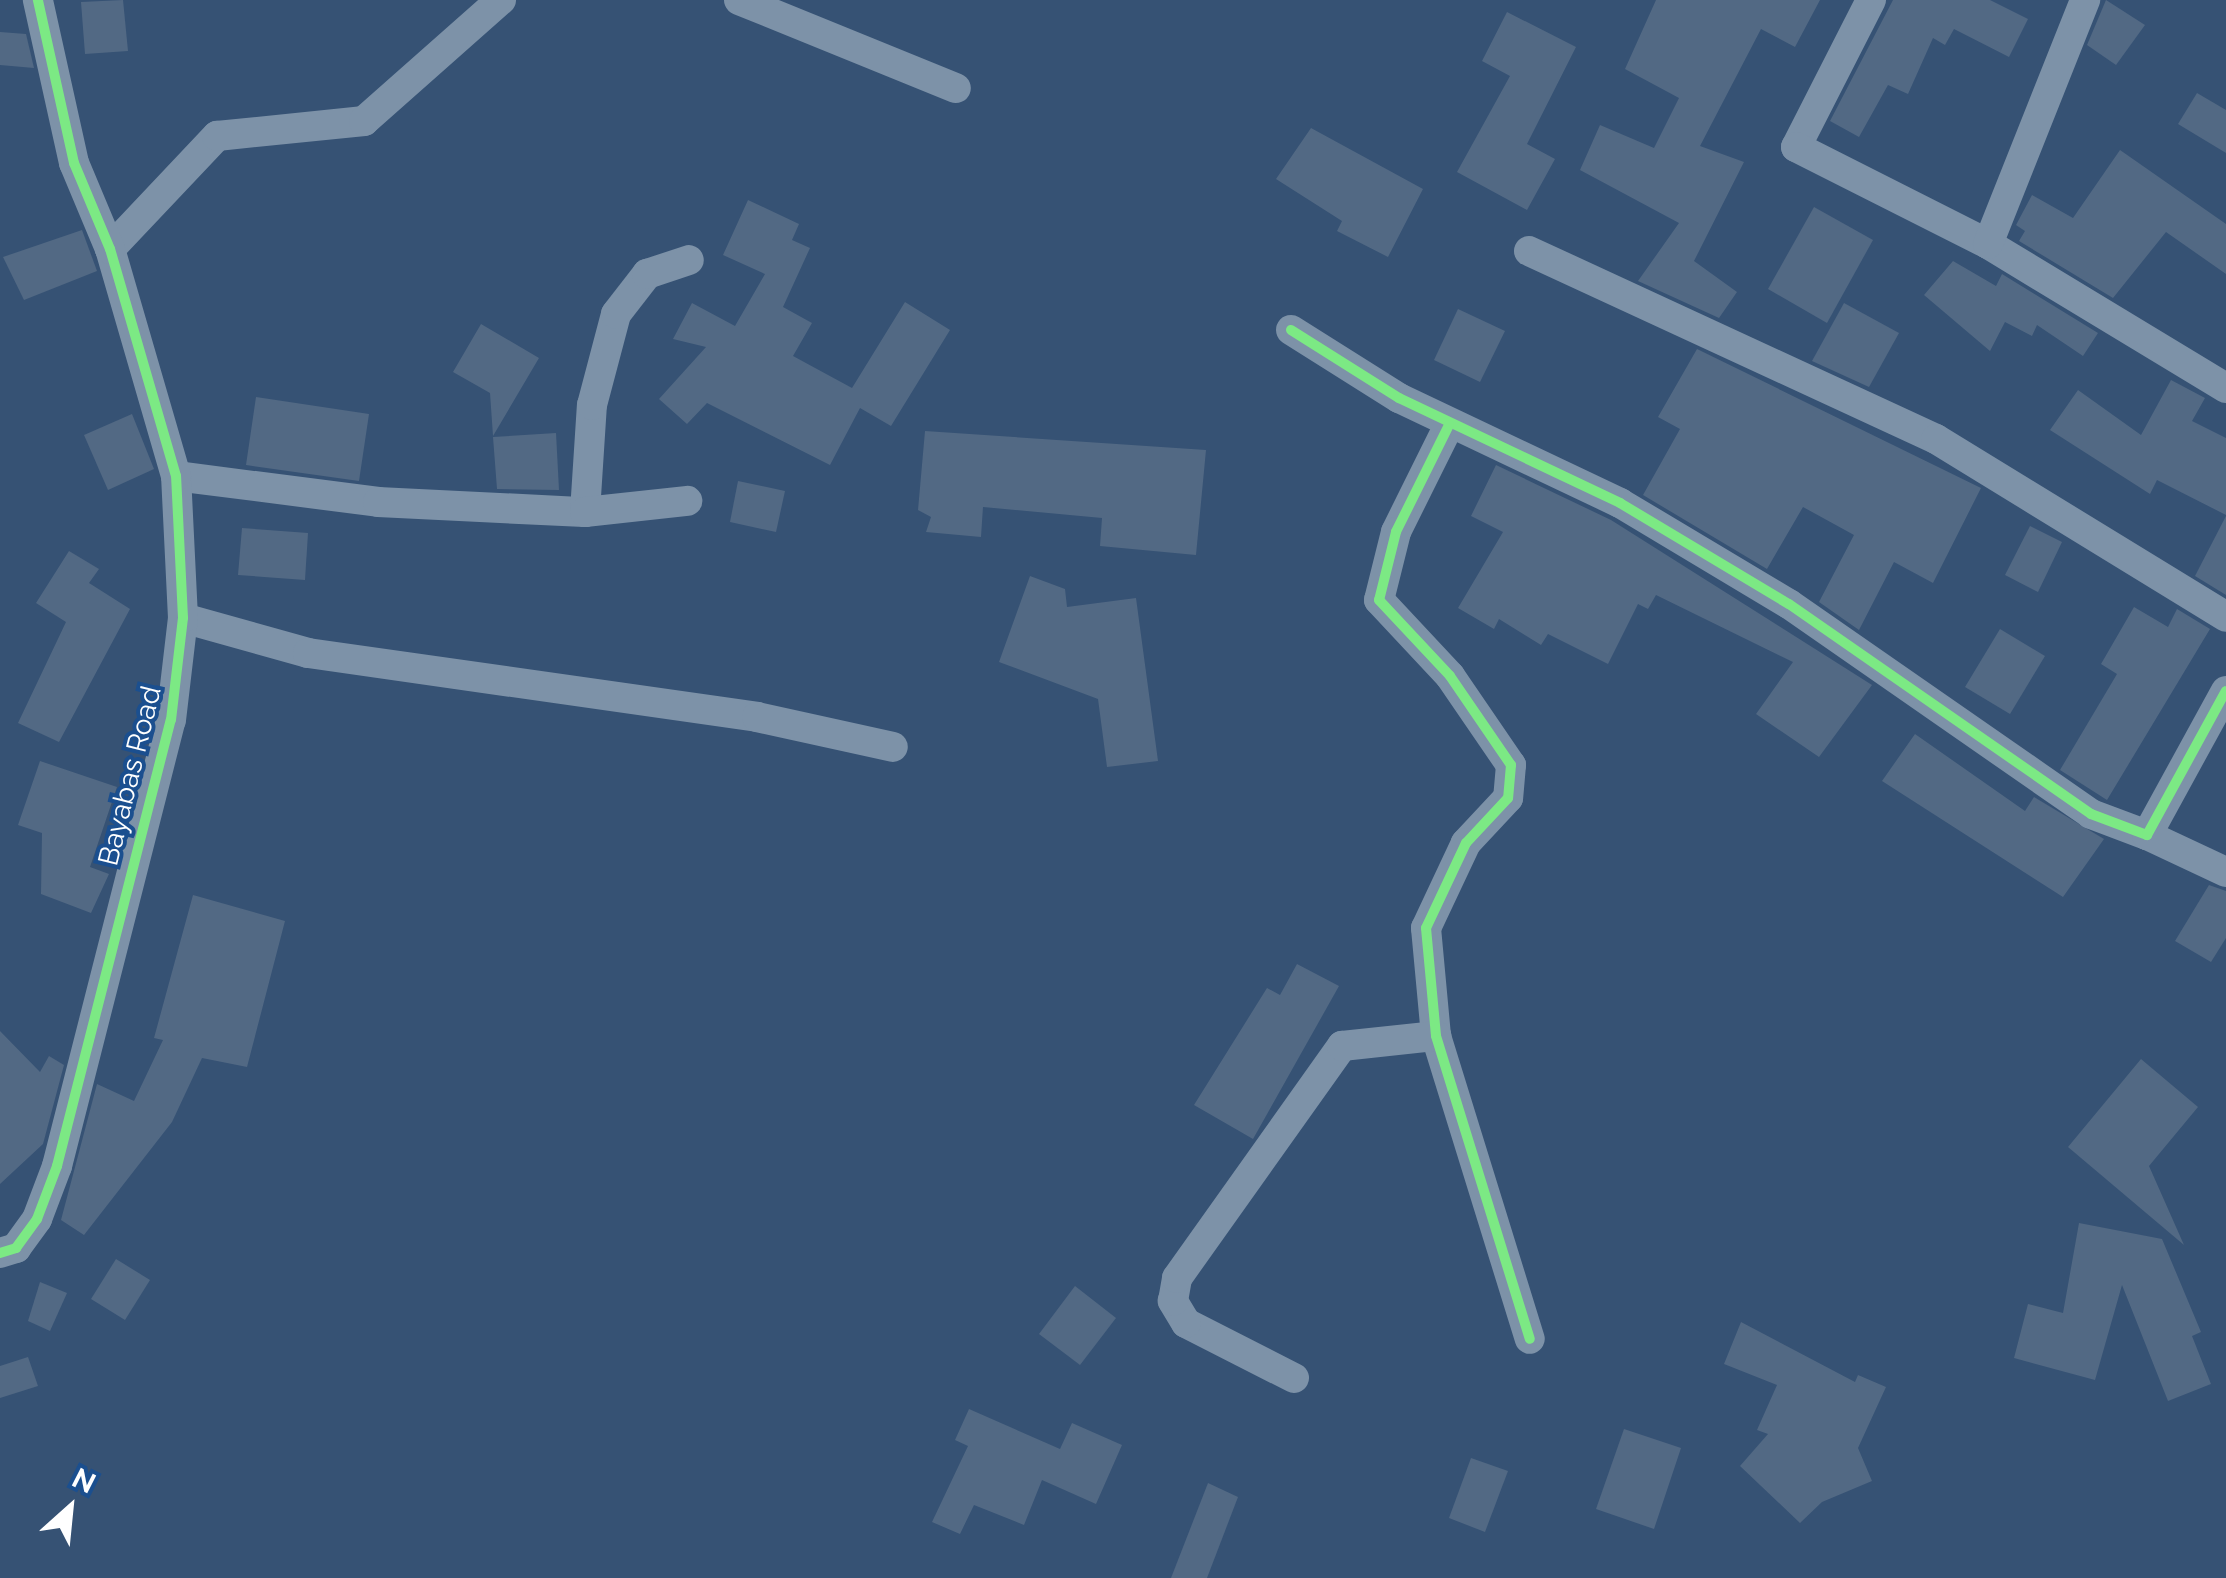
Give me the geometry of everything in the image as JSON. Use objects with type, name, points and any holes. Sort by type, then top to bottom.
[{"type":"street","name":"Bayabas Road","points":[[0,1253],[16,1248],[36,1219],[57,1166],[171,720],[183,618],[176,476],[110,249],[74,163],[38,0]]},
{"type":"street","points":[[110,249],[217,136],[364,121],[502,0]]},
{"type":"street","points":[[739,0],[956,88]]},
{"type":"street","points":[[1872,0],[1796,147],[1988,244],[2226,388]]},
{"type":"street","points":[[1988,244],[2085,0]]},
{"type":"street","points":[[1528,251],[1936,439],[2226,617]]},
{"type":"street","points":[[586,512],[592,406],[616,314],[647,274],[689,260]]},
{"type":"street","points":[[1291,330],[1449,425],[1620,504],[1844,638],[2092,814],[2147,834],[2226,872]]},
{"type":"street","points":[[1449,425],[1396,532],[1378,600],[1450,676],[1513,781],[1434,894],[1426,928],[1436,1036],[1530,1339]]},
{"type":"street","points":[[176,476],[378,502],[586,512],[687,501]]},
{"type":"street","points":[[183,618],[308,654],[757,718],[893,747]]},
{"type":"street","points":[[2147,834],[2226,691]]},
{"type":"street","points":[[1294,1378],[1186,1323],[1173,1300],[1177,1278],[1342,1046],[1436,1036]]},
{"type":"building","points":[[123,0],[128,51],[85,54],[81,2]]},
{"type":"building","points":[[1656,0],[1820,0],[1795,47],[1761,29],[1700,146],[1744,162],[1694,261],[1737,292],[1719,318],[1638,281],[1679,223],[1580,170],[1600,125],[1654,148],[1679,98],[1625,69]]},
{"type":"building","points":[[1893,0],[1990,0],[2028,19],[2009,57],[1954,29],[1945,45],[1933,38],[1908,94],[1888,85],[1859,137],[1830,121]]},
{"type":"building","points":[[2106,0],[2145,25],[2116,65],[2087,45]]},
{"type":"building","points":[[1507,12],[1576,47],[1527,144],[1555,159],[1527,210],[1457,172],[1510,76],[1482,61]]},
{"type":"building","points":[[0,32],[26,34],[34,68],[0,65]]},
{"type":"building","points":[[2197,93],[2226,110],[2226,153],[2178,124]]},
{"type":"building","points":[[1311,128],[1423,189],[1388,257],[1337,231],[1342,221],[1276,179]]},
{"type":"building","points":[[2120,150],[2226,224],[2226,274],[2166,232],[2113,298],[2019,241],[2025,231],[2016,225],[2032,195],[2073,218]]},
{"type":"building","points":[[748,200],[799,224],[792,240],[810,248],[783,307],[812,323],[793,356],[852,388],[905,302],[950,330],[891,426],[860,408],[830,465],[707,403],[687,424],[659,399],[706,347],[673,339],[692,303],[735,326],[765,274],[723,255]]},
{"type":"building","points":[[1814,207],[1873,240],[1827,323],[1768,289]]},
{"type":"building","points":[[82,230],[97,271],[24,300],[3,257]]},
{"type":"building","points":[[1953,261],[1996,286],[2002,274],[2098,333],[2083,356],[2037,325],[2032,336],[2005,322],[1990,351],[1924,295]]},
{"type":"building","points":[[1844,303],[1899,333],[1869,387],[1812,361]]},
{"type":"building","points":[[1458,309],[1505,331],[1480,382],[1434,360]]},
{"type":"building","points":[[481,324],[539,358],[493,436],[490,393],[453,372]]},
{"type":"building","points":[[1697,349],[1981,488],[1933,583],[1894,562],[1859,630],[1819,602],[1854,535],[1803,507],[1767,569],[1643,495],[1680,429],[1658,417]]},
{"type":"building","points":[[2171,380],[2205,398],[2192,421],[2226,438],[2226,515],[2157,480],[2150,494],[2050,430],[2078,390],[2141,435]]},
{"type":"building","points":[[256,397],[369,414],[359,481],[246,465]]},
{"type":"building","points":[[132,414],[154,469],[108,490],[84,435]]},
{"type":"building","points":[[925,431],[1206,450],[1196,555],[1100,546],[1102,518],[983,507],[981,537],[926,532],[931,517],[918,510]]},
{"type":"building","points":[[556,433],[559,490],[497,489],[493,437]]},
{"type":"building","points":[[1496,465],[1611,520],[1872,685],[1819,757],[1756,714],[1793,662],[1656,595],[1648,609],[1638,604],[1608,664],[1548,634],[1541,645],[1499,619],[1494,629],[1458,608],[1503,532],[1471,516]]},
{"type":"building","points":[[738,481],[785,491],[776,532],[730,522]]},
{"type":"building","points":[[2226,516],[2226,595],[2195,576]]},
{"type":"building","points":[[2030,526],[2062,542],[2038,592],[2005,575]]},
{"type":"building","points":[[242,528],[308,533],[305,580],[238,575]]},
{"type":"building","points":[[69,551],[99,569],[89,583],[130,609],[59,742],[18,723],[66,622],[36,603]]},
{"type":"building","points":[[1030,576],[1065,589],[1067,607],[1136,598],[1158,761],[1107,767],[1098,699],[999,662]]},
{"type":"building","points":[[2134,607],[2168,627],[2177,609],[2210,629],[2107,800],[2060,770],[2117,674],[2101,664]]},
{"type":"building","points":[[2000,629],[2045,656],[2010,714],[1965,687]]},
{"type":"building","points":[[1915,734],[2025,811],[2034,797],[2104,839],[2063,897],[1882,781]]},
{"type":"building","points":[[40,761],[117,787],[90,867],[109,874],[91,913],[41,894],[42,833],[18,825]]},
{"type":"building","points":[[2209,885],[2226,891],[2226,938],[2211,962],[2175,941]]},
{"type":"building","points":[[193,895],[285,921],[247,1067],[202,1058],[172,1122],[84,1235],[61,1220],[97,1084],[134,1101],[163,1040],[154,1038]]},
{"type":"building","points":[[1297,964],[1339,986],[1253,1139],[1194,1105],[1267,988],[1280,995]]},
{"type":"building","points":[[0,1031],[40,1072],[49,1056],[64,1065],[43,1144],[0,1184]]},
{"type":"building","points":[[2141,1059],[2198,1107],[2149,1166],[2184,1245],[2068,1147]]},
{"type":"building","points":[[2079,1223],[2162,1239],[2201,1332],[2192,1336],[2211,1384],[2168,1401],[2122,1285],[2095,1380],[2014,1358],[2028,1304],[2063,1313]]},
{"type":"building","points":[[116,1259],[150,1280],[125,1320],[91,1299]]},
{"type":"building","points":[[40,1282],[67,1293],[50,1331],[28,1321]]},
{"type":"building","points":[[1075,1286],[1116,1318],[1080,1365],[1039,1334]]},
{"type":"building","points":[[1741,1322],[1855,1382],[1858,1375],[1886,1387],[1858,1448],[1872,1481],[1822,1502],[1800,1523],[1740,1466],[1768,1434],[1757,1430],[1777,1385],[1724,1364]]},
{"type":"building","points":[[28,1357],[38,1386],[0,1398],[0,1366]]},
{"type":"building","points":[[969,1409],[1060,1449],[1072,1423],[1122,1445],[1096,1504],[1042,1480],[1024,1525],[974,1505],[960,1534],[932,1522],[968,1446],[955,1440]]},
{"type":"building","points":[[1624,1429],[1681,1448],[1654,1529],[1596,1509]]},
{"type":"building","points":[[1471,1458],[1508,1471],[1485,1532],[1449,1518]]},
{"type":"building","points":[[1208,1483],[1238,1497],[1207,1578],[1171,1578]]},
{"type":"cycle path","points":[[0,1253],[16,1248],[37,1219],[57,1166],[171,720],[183,618],[176,476],[110,249],[74,163],[38,0]]},
{"type":"cycle path","points":[[1291,330],[1399,398],[1620,503],[1789,604],[2091,814],[2147,835],[2226,691]]},
{"type":"cycle path","points":[[1449,425],[1396,532],[1379,600],[1450,676],[1511,765],[1508,798],[1466,843],[1426,928],[1436,1036],[1530,1339]]}]
